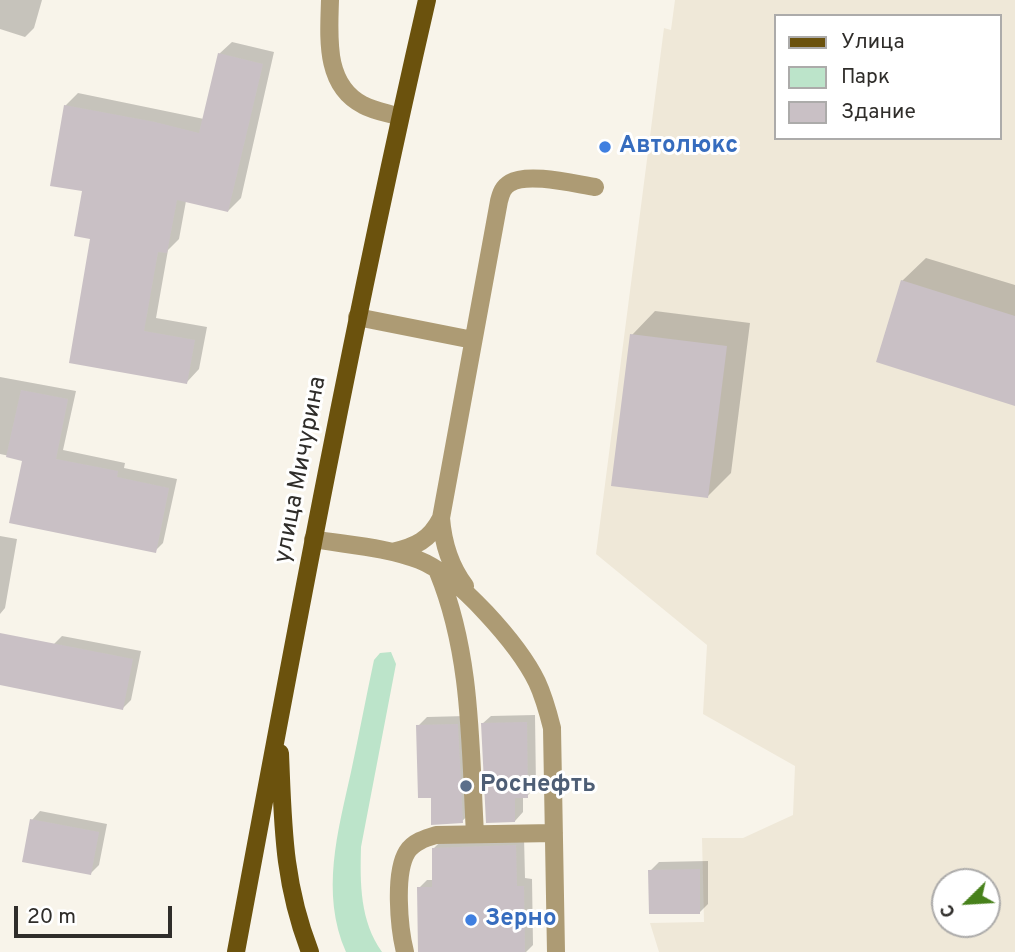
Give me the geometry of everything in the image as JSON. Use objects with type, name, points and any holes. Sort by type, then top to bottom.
[{"type":"main road","name":"улица Мичурина","points":[[236,952],[357,317],[427,0]]},
{"type":"main road","points":[[279,721],[287,872],[292,901],[310,952]]},
{"type":"lane","points":[[330,0],[329,46],[333,67],[341,85],[363,106],[400,117]]},
{"type":"lane","points":[[556,952],[552,728],[545,700],[525,663],[459,578],[442,536],[441,518],[502,190],[508,184],[529,178],[595,187]]},
{"type":"lane","points":[[357,317],[473,340]]},
{"type":"lane","points":[[391,553],[410,549],[423,542],[434,531],[441,518]]},
{"type":"lane","points":[[313,539],[419,560],[437,570],[475,600]]},
{"type":"lane","points":[[437,570],[449,598],[467,691],[475,834]]},
{"type":"lane","points":[[405,952],[401,934],[400,869],[408,849],[436,835],[554,833]]},
{"type":"shaded area","points":[[675,0],[1015,0],[1015,952],[659,952],[650,923],[704,922],[702,838],[743,838],[793,815],[795,766],[703,714],[707,645],[596,554],[664,28],[671,30]]},
{"type":"green space","points":[[391,652],[396,664],[361,847],[361,888],[365,915],[382,952],[346,952],[334,907],[337,839],[374,660],[380,653]]},
{"type":"building","points":[[218,53],[263,64],[228,212],[177,200],[167,253],[158,252],[144,331],[195,340],[187,384],[69,363],[90,239],[74,236],[82,191],[50,186],[64,105],[199,133]]},
{"type":"building","points":[[901,280],[1015,316],[1015,406],[876,362]]},
{"type":"building","points":[[630,334],[727,346],[708,498],[611,486]]},
{"type":"building","points":[[21,390],[68,399],[56,459],[118,471],[117,477],[169,488],[156,553],[9,523],[22,461],[6,457]]},
{"type":"building","points":[[0,633],[133,659],[123,710],[0,685]]},
{"type":"building","points":[[527,722],[528,798],[515,798],[515,822],[486,823],[481,723]]},
{"type":"building","points":[[458,724],[463,823],[431,825],[431,798],[418,798],[416,725]]},
{"type":"building","points":[[30,819],[99,832],[91,875],[22,862]]},
{"type":"building","name":"Зерно","points":[[516,845],[517,886],[524,886],[525,952],[418,952],[417,887],[432,887],[432,848]]},
{"type":"building","points":[[700,869],[700,914],[649,914],[648,870]]},
{"type":"place","name":"Автолюкс","points":[[605,147]]},
{"type":"place","name":"Роснефть","points":[[466,786]]},
{"type":"place","name":"Зерно","points":[[471,920]]}]
